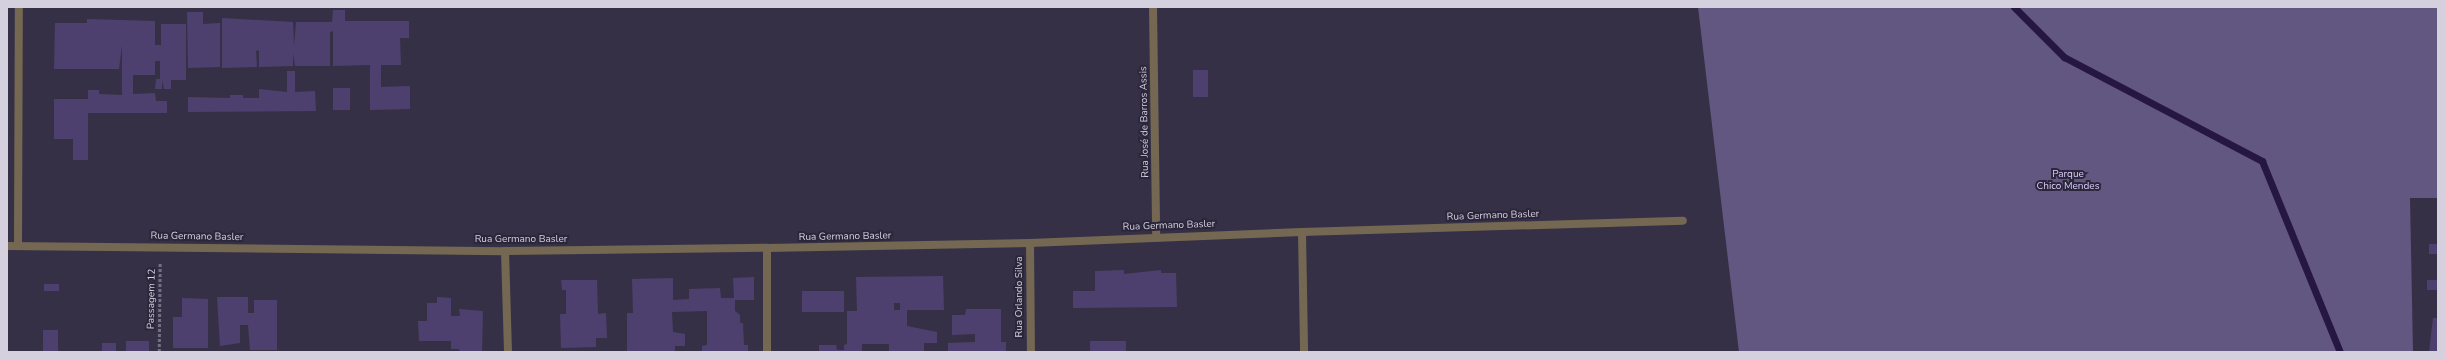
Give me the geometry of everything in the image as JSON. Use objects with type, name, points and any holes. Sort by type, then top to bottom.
[{"type":"street","points":[[18,245],[19,7]]},
{"type":"street","name":"Rua José de Barros Assis","points":[[1154,7],[1156,236]]},
{"type":"street","name":"Rua Germano Basler","points":[[7,246],[505,251],[767,248],[1030,243],[1156,236],[1683,220]]},
{"type":"street","points":[[1302,232],[1304,352]]},
{"type":"street","name":"Rua Orlando Silva","points":[[1030,243],[1031,352]]},
{"type":"street","points":[[767,248],[767,352]]},
{"type":"street","points":[[505,251],[508,352]]},
{"type":"path","name":"Passagem 12","points":[[159,352],[160,247]]},
{"type":"green space","name":"Parque Chico Mendes","points":[[1698,7],[2438,7],[2438,198],[2410,198],[2413,352],[1739,352]]},
{"type":"building","points":[[333,10],[345,10],[345,21],[409,21],[409,38],[400,38],[401,65],[381,65],[381,87],[410,86],[410,109],[370,110],[370,65],[333,66],[333,31],[330,32],[330,66],[295,66],[293,53],[293,66],[259,67],[259,50],[256,51],[257,67],[222,68],[222,18],[293,22],[294,46],[296,22],[332,22]]},
{"type":"building","points":[[187,12],[203,12],[203,24],[220,23],[220,67],[188,68]]},
{"type":"building","points":[[87,19],[155,21],[155,45],[161,45],[161,24],[186,24],[186,80],[171,80],[171,89],[164,89],[162,80],[162,89],[155,89],[156,79],[160,79],[160,61],[155,61],[155,75],[133,75],[133,94],[155,93],[156,101],[167,101],[167,113],[88,113],[88,160],[73,160],[73,139],[54,139],[54,99],[88,99],[88,90],[99,90],[99,94],[122,95],[122,45],[119,69],[54,69],[55,23],[87,23]]},
{"type":"building","points":[[1193,70],[1208,70],[1208,97],[1193,97]]},
{"type":"building","points":[[287,71],[295,71],[295,92],[315,91],[316,111],[188,112],[188,97],[230,98],[230,95],[243,95],[243,98],[259,98],[259,89],[287,92]]},
{"type":"building","points":[[333,88],[350,88],[350,110],[333,110]]},
{"type":"building","points":[[2429,244],[2438,244],[2438,254],[2429,254]]},
{"type":"building","points":[[1124,270],[1124,274],[1161,270],[1161,273],[1176,273],[1177,307],[1073,308],[1073,291],[1095,291],[1095,271]]},
{"type":"building","points":[[943,276],[944,310],[907,310],[907,326],[937,332],[937,343],[924,343],[924,352],[889,352],[889,344],[862,344],[862,352],[819,352],[819,345],[836,345],[837,350],[844,350],[844,345],[847,344],[847,311],[857,311],[856,277]],"holes":[[[894,303],[900,303],[900,310],[894,310]]]},
{"type":"building","points":[[754,277],[754,300],[735,300],[735,311],[740,315],[740,323],[743,323],[744,345],[748,345],[748,352],[702,352],[702,346],[707,345],[707,311],[672,312],[673,332],[685,334],[685,346],[675,346],[675,352],[627,352],[627,313],[633,313],[632,279],[673,278],[673,300],[689,299],[689,289],[720,288],[721,298],[734,298],[733,278]]},
{"type":"building","points":[[561,280],[597,280],[598,314],[606,313],[607,338],[596,338],[596,347],[561,348],[560,314],[566,314],[566,290],[562,290]]},
{"type":"building","points":[[2427,280],[2438,280],[2438,290],[2427,290]]},
{"type":"building","points":[[44,284],[59,284],[59,291],[44,291]]},
{"type":"building","points":[[802,291],[844,291],[844,312],[802,312]]},
{"type":"building","points":[[217,297],[248,297],[248,313],[254,313],[254,300],[277,300],[277,350],[250,350],[248,325],[240,325],[240,343],[220,346]]},
{"type":"building","points":[[437,297],[451,298],[451,316],[460,316],[459,309],[483,311],[482,352],[460,352],[459,349],[451,349],[451,341],[419,341],[418,321],[427,321],[427,303],[437,303]]},
{"type":"building","points":[[182,298],[208,299],[208,348],[173,348],[173,317],[182,317]]},
{"type":"building","points":[[966,309],[1001,309],[1001,342],[1006,342],[1006,352],[948,352],[948,343],[975,342],[975,334],[952,335],[952,315],[965,315]]},
{"type":"building","points":[[2433,318],[2438,318],[2438,352],[2429,352]]},
{"type":"building","points":[[43,330],[58,330],[58,352],[43,352]]},
{"type":"building","points":[[126,341],[149,341],[149,352],[126,352]]},
{"type":"building","points":[[1090,341],[1126,341],[1126,352],[1090,352]]},
{"type":"building","points":[[102,343],[116,343],[116,352],[102,352]]},
{"type":"waterway","points":[[2014,7],[2064,57],[2262,161],[2340,352]]}]
